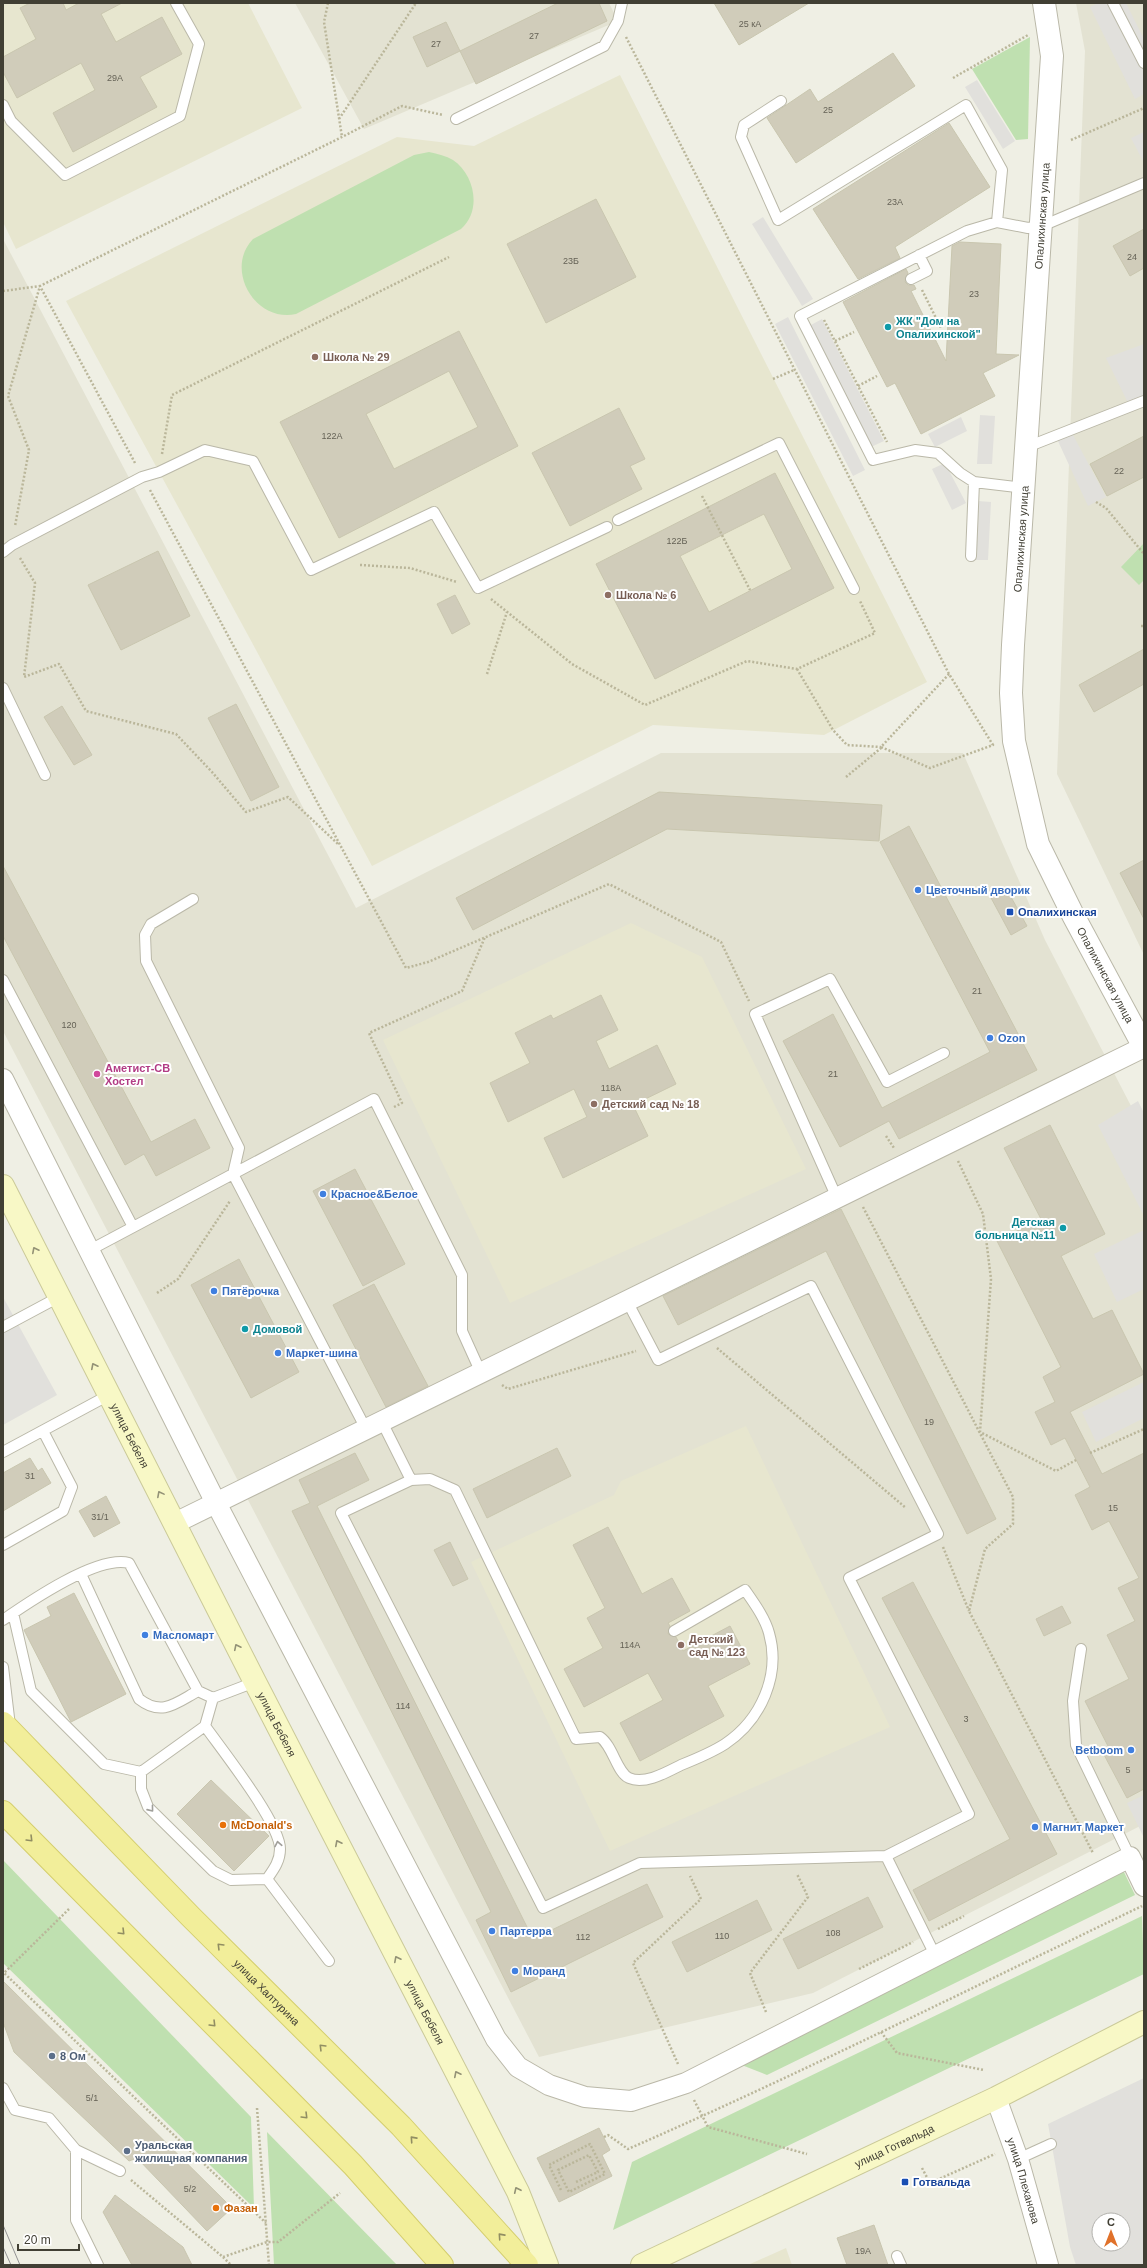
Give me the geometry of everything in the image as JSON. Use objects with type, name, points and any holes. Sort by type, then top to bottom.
[{"type":"main road","name":"улица Бебеля","points":[[3,1186],[176,1523],[255,1682],[518,2192],[547,2265]]},
{"type":"main road","name":"улица Халтурина","points":[[7,1726],[191,1918],[401,2126],[527,2265]]},
{"type":"main road","points":[[3,1812],[353,2165],[442,2265]]},
{"type":"main road","name":"улица Готвальда","points":[[642,2265],[996,2098],[1144,2022]]},
{"type":"street","name":"Опалихинская улица","points":[[1044,3],[1052,56],[1025,488],[1013,645],[1011,693],[1014,741],[1038,844],[1072,915],[1144,1047]]},
{"type":"street","points":[[176,1523],[1144,1047]]},
{"type":"street","points":[[3,1080],[90,1250],[216,1503],[496,2039],[518,2067],[550,2085],[585,2097],[631,2100],[686,2083],[1130,1857],[1144,1886]]},
{"type":"street","name":"улица Плеханова","points":[[996,2098],[1016,2152],[1048,2265]]},
{"type":"lane","points":[[3,105],[11,120],[65,175],[180,116],[199,44],[176,3]]},
{"type":"lane","points":[[456,118],[604,46],[618,21],[622,3]]},
{"type":"lane","points":[[1113,3],[1144,63]]},
{"type":"lane","points":[[781,101],[744,125],[741,137],[778,220],[966,105],[1002,170],[997,222]]},
{"type":"lane","points":[[1025,488],[974,482],[960,473],[938,453],[915,450],[873,460],[800,316],[967,231],[997,222],[1028,228],[1042,226],[1144,183]]},
{"type":"lane","points":[[913,278],[927,271],[919,255]]},
{"type":"lane","points":[[1027,447],[1144,401]]},
{"type":"lane","points":[[618,520],[779,443],[854,589]]},
{"type":"lane","points":[[3,552],[12,545],[142,476],[159,472],[205,450],[253,461],[311,570],[434,512],[478,588],[607,526]]},
{"type":"lane","points":[[971,556],[974,482]]},
{"type":"lane","points":[[3,688],[45,775]]},
{"type":"lane","points":[[193,899],[151,924],[145,935],[146,961],[239,1148],[233,1174],[374,1426],[411,1480]]},
{"type":"lane","points":[[845,1194],[755,1014],[830,979],[887,1082],[944,1054]]},
{"type":"lane","points":[[3,980],[133,1227]]},
{"type":"lane","points":[[90,1250],[374,1099],[462,1275],[462,1331],[481,1373]]},
{"type":"lane","points":[[627,1301],[658,1360],[811,1286],[938,1534],[849,1578],[969,1814],[886,1856],[640,1863],[543,1908],[342,1513],[411,1480],[430,1479],[455,1490],[576,1740],[600,1737],[607,1742],[624,1776],[631,1779],[656,1776],[725,1744],[743,1729],[756,1712],[767,1692],[772,1672],[772,1652],[769,1632],[745,1590],[674,1631]]},
{"type":"lane","points":[[3,1327],[59,1297]]},
{"type":"lane","points":[[3,1452],[109,1395]]},
{"type":"lane","points":[[3,1545],[63,1512],[72,1488],[43,1431]]},
{"type":"lane","points":[[3,1620],[33,1598],[81,1574],[112,1562],[129,1564],[198,1691],[213,1698],[255,1682]]},
{"type":"lane","points":[[81,1574],[139,1699],[150,1707],[165,1708],[198,1691]]},
{"type":"lane","points":[[13,1613],[32,1691],[104,1764],[141,1772],[205,1726],[213,1698]]},
{"type":"lane","points":[[1081,1649],[1073,1701],[1076,1744],[1130,1857]]},
{"type":"lane","points":[[3,1667],[7,1726]]},
{"type":"lane","points":[[205,1726],[274,1824],[280,1848],[277,1865],[267,1879]]},
{"type":"lane","points":[[141,1772],[141,1789],[148,1807],[213,1871],[231,1880],[267,1879]]},
{"type":"lane","points":[[886,1856],[936,1957]]},
{"type":"lane","points":[[267,1879],[328,1961]]},
{"type":"lane","points":[[3,2088],[15,2110],[49,2118],[76,2150],[120,2171]]},
{"type":"lane","points":[[1016,2152],[1051,2144]]},
{"type":"lane","points":[[76,2150],[76,2220],[98,2265]]},
{"type":"path","points":[[328,3],[324,22],[342,137]]},
{"type":"path","points":[[339,118],[416,3]]},
{"type":"path","points":[[618,21],[949,674],[993,745],[930,768],[881,747],[848,745],[833,730],[797,669]]},
{"type":"path","points":[[953,78],[1032,32]]},
{"type":"path","points":[[3,291],[40,286],[402,106],[456,118]]},
{"type":"path","points":[[1071,140],[1144,108]]},
{"type":"path","points":[[159,472],[172,395],[449,257]]},
{"type":"path","points":[[913,278],[941,328]]},
{"type":"path","points":[[40,286],[406,968],[428,962],[608,884],[721,942],[755,1014]]},
{"type":"path","points":[[40,286],[8,396],[29,450],[12,545],[35,583],[24,676],[59,664],[86,711],[176,734],[212,772],[246,812],[288,797],[340,845]]},
{"type":"path","points":[[818,307],[894,455]]},
{"type":"path","points":[[835,341],[854,332]]},
{"type":"path","points":[[772,379],[794,370]]},
{"type":"path","points":[[858,386],[877,376]]},
{"type":"path","points":[[696,483],[750,590]]},
{"type":"path","points":[[1096,502],[1106,508],[1144,554]]},
{"type":"path","points":[[328,562],[410,568],[478,588],[572,664],[645,705],[747,661],[797,669],[875,633],[854,589]]},
{"type":"path","points":[[488,674],[508,612]]},
{"type":"path","points":[[846,777],[881,747],[949,674]]},
{"type":"path","points":[[949,1143],[983,1214],[990,1279],[980,1432]]},
{"type":"path","points":[[845,1194],[980,1432],[1013,1497],[1013,1524],[985,1549],[969,1611]]},
{"type":"path","points":[[704,1338],[908,1509]]},
{"type":"path","points":[[481,1373],[508,1389],[651,1347]]},
{"type":"path","points":[[1090,1453],[1144,1430]]},
{"type":"path","points":[[980,1432],[1056,1471],[1076,1460]]},
{"type":"path","points":[[938,1534],[969,1611],[1094,1853],[1087,1856]]},
{"type":"path","points":[[766,2012],[750,1973],[808,1897],[791,1859]]},
{"type":"path","points":[[678,2065],[633,1963],[701,1899],[684,1862]]},
{"type":"path","points":[[604,2137],[608,2135],[628,2149],[702,2117],[1144,1905]]},
{"type":"path","points":[[71,1908],[4,1972],[266,2223]]},
{"type":"path","points":[[859,1969],[968,1915]]},
{"type":"path","points":[[881,2032],[897,2053],[984,2070]]},
{"type":"path","points":[[693,2098],[708,2127],[807,2154]]},
{"type":"path","points":[[257,2108],[269,2265]]},
{"type":"path","points":[[561,2190],[549,2165],[590,2144],[605,2174],[569,2192],[558,2170],[589,2155],[598,2172],[576,2182]]},
{"type":"path","points":[[922,2168],[930,2183],[1016,2152]]},
{"type":"path","points":[[120,2171],[231,2265]]},
{"type":"path","points":[[223,2257],[267,2242],[278,2242],[340,2193]]},
{"type":"shaded area","points":[[3,3],[248,3],[302,108],[16,249],[3,222]]},
{"type":"shaded area","points":[[295,3],[609,3],[618,21],[364,129]]},
{"type":"shaded area","points":[[1076,3],[1144,3],[1144,955],[1057,774],[1085,51]]},
{"type":"shaded area","points":[[1098,3],[1126,3],[1144,39],[1144,94],[1135,99],[1090,7]]},
{"type":"shaded area","points":[[620,75],[927,682],[824,735],[653,725],[372,866],[66,301],[397,137],[474,146]]},
{"type":"shaded area","points":[[977,80],[1015,141],[1003,149],[965,87]]},
{"type":"shaded area","points":[[1144,132],[1144,163],[1131,138]]},
{"type":"shaded area","points":[[763,217],[813,299],[802,306],[752,224]]},
{"type":"shaded area","points":[[3,239],[356,908],[661,753],[963,753],[1045,940],[1144,1131],[1144,1824],[813,1993],[539,2057],[3,1031]]},
{"type":"shaded area","points":[[788,317],[865,470],[853,476],[775,324]]},
{"type":"shaded area","points":[[822,319],[884,441],[871,447],[809,326]]},
{"type":"shaded area","points":[[1144,344],[1144,403],[1131,409],[1106,358]]},
{"type":"shaded area","points":[[980,415],[995,416],[992,464],[977,464]]},
{"type":"shaded area","points":[[961,417],[967,431],[935,447],[928,434]]},
{"type":"shaded area","points":[[1072,433],[1106,497],[1088,506],[1057,439]]},
{"type":"shaded area","points":[[945,463],[966,503],[952,510],[932,469]]},
{"type":"shaded area","points":[[978,501],[991,502],[988,560],[975,560]]},
{"type":"shaded area","name":"Детский сад № 18","points":[[631,923],[702,957],[806,1169],[510,1303],[383,1040]]},
{"type":"shaded area","points":[[1138,1101],[1144,1113],[1144,1216],[1098,1125]]},
{"type":"shaded area","points":[[1144,1230],[1144,1289],[1117,1302],[1094,1254]]},
{"type":"shaded area","points":[[3,1297],[57,1395],[3,1425]]},
{"type":"shaded area","points":[[1144,1382],[1144,1418],[1096,1442],[1082,1412]]},
{"type":"shaded area","name":"Детский сад № 123","points":[[746,1426],[890,1727],[610,1851],[471,1562],[614,1495],[621,1481]]},
{"type":"shaded area","points":[[1144,1795],[1144,1838],[1127,1803]]},
{"type":"shaded area","points":[[1144,2078],[1144,2265],[1076,2265],[1070,2247],[1048,2124]]},
{"type":"shaded area","points":[[786,2248],[792,2265],[748,2265]]},
{"type":"green space","points":[[1030,37],[1028,139],[1016,140],[972,69]]},
{"type":"green space","points":[[429,152],[448,157],[453,160],[461,167],[471,184],[473,193],[472,213],[468,221],[461,229],[296,314],[281,315],[268,310],[257,302],[248,291],[243,278],[242,265],[245,251],[253,239],[414,155]]},
{"type":"green space","points":[[1144,543],[1144,580],[1139,585],[1121,567]]},
{"type":"green space","points":[[3,1860],[251,2117],[254,2208],[3,1963]]},
{"type":"green space","points":[[1123,1870],[1135,1895],[767,2075],[734,2062]]},
{"type":"green space","points":[[1142,1916],[1144,1974],[613,2230],[632,2162]]},
{"type":"green space","points":[[267,2132],[397,2265],[274,2265]]},
{"type":"building","points":[[30,3],[63,3],[66,10],[79,3],[122,3],[101,14],[116,42],[162,17],[182,54],[140,77],[157,107],[73,152],[53,113],[95,90],[81,63],[17,98],[3,72],[3,57],[36,39],[20,8]]},
{"type":"building","points":[[558,3],[599,3],[607,21],[476,84],[460,51]]},
{"type":"building","points":[[714,3],[809,3],[739,45]]},
{"type":"building","points":[[446,22],[460,51],[427,67],[413,37]]},
{"type":"building","points":[[893,53],[915,86],[796,163],[767,118],[810,89],[818,102]]},
{"type":"building","points":[[949,123],[990,187],[895,247],[900,258],[858,279],[813,209]]},
{"type":"building","points":[[596,199],[636,277],[546,323],[507,244]]},
{"type":"building","points":[[1144,229],[1144,268],[1130,276],[1113,246]]},
{"type":"building","points":[[960,242],[1001,244],[996,354],[1019,355],[983,373],[995,396],[921,434],[895,383],[887,387],[843,302],[906,269],[908,273],[905,282],[908,285],[914,285],[916,289],[911,291],[946,361],[952,246]]},
{"type":"building","points":[[459,331],[518,446],[339,538],[280,422]],"holes":[[[449,371],[478,427],[394,469],[366,414]]]},
{"type":"building","points":[[619,408],[645,459],[630,466],[642,489],[570,526],[532,453]]},
{"type":"building","points":[[1144,436],[1144,477],[1107,496],[1090,464]]},
{"type":"building","points":[[775,473],[834,588],[655,679],[596,564]],"holes":[[[764,514],[792,569],[709,612],[680,556]]]},
{"type":"building","points":[[158,551],[190,616],[121,650],[88,585]]},
{"type":"building","points":[[455,595],[470,624],[452,634],[437,604]]},
{"type":"building","points":[[1144,649],[1144,684],[1094,712],[1079,685]]},
{"type":"building","points":[[236,704],[279,787],[251,801],[208,718]]},
{"type":"building","points":[[62,706],[92,755],[74,765],[44,717]]},
{"type":"building","points":[[659,792],[882,805],[879,841],[667,829],[473,930],[456,898]]},
{"type":"building","points":[[909,826],[1037,1070],[899,1139],[889,1121],[840,1147],[783,1041],[833,1014],[882,1108],[990,1052],[880,842]]},
{"type":"building","points":[[1144,860],[1144,919],[1120,873]]},
{"type":"building","points":[[3,866],[151,1142],[195,1119],[210,1148],[156,1176],[144,1154],[125,1165],[3,936]]},
{"type":"building","points":[[1006,888],[1027,926],[1011,935],[990,896]]},
{"type":"building","points":[[601,995],[618,1030],[596,1041],[609,1069],[657,1045],[676,1084],[633,1105],[648,1136],[563,1178],[544,1138],[587,1117],[574,1089],[508,1122],[490,1083],[530,1063],[515,1033],[551,1015],[553,1019]]},
{"type":"building","points":[[1050,1125],[1105,1234],[1061,1256],[1093,1319],[1112,1310],[1144,1374],[1070,1412],[1102,1474],[1144,1453],[1144,1789],[1127,1798],[1102,1751],[1109,1748],[1085,1701],[1129,1679],[1107,1635],[1135,1621],[1118,1588],[1139,1578],[1109,1521],[1092,1530],[1075,1495],[1090,1487],[1065,1438],[1051,1445],[1035,1412],[1055,1402],[1043,1377],[1061,1367],[997,1241],[1041,1219],[1004,1148]]},
{"type":"building","points":[[355,1169],[405,1264],[363,1286],[313,1191]]},
{"type":"building","points":[[841,1209],[996,1519],[967,1534],[826,1251],[678,1325],[663,1296]]},
{"type":"building","name":"Домовой","points":[[239,1259],[299,1372],[251,1398],[191,1285]]},
{"type":"building","points":[[374,1284],[428,1386],[386,1407],[333,1305]]},
{"type":"building","points":[[557,1448],[571,1476],[487,1518],[473,1489]]},
{"type":"building","points":[[355,1453],[369,1480],[317,1506],[533,1939],[647,1884],[663,1917],[511,1992],[476,1920],[491,1912],[292,1511],[310,1503],[299,1480]]},
{"type":"building","points":[[30,1458],[38,1471],[42,1468],[51,1483],[3,1511],[3,1473]]},
{"type":"building","points":[[106,1496],[120,1523],[94,1537],[79,1511]]},
{"type":"building","points":[[608,1527],[642,1594],[672,1578],[690,1611],[668,1623],[670,1626],[668,1634],[676,1637],[683,1651],[730,1626],[750,1664],[708,1686],[724,1716],[640,1761],[620,1723],[663,1700],[648,1673],[584,1707],[564,1669],[603,1648],[587,1618],[605,1608],[573,1545]]},
{"type":"building","points":[[450,1542],[468,1579],[453,1586],[434,1550]]},
{"type":"building","points":[[913,1582],[1057,1854],[929,1921],[913,1890],[1010,1839],[882,1598]]},
{"type":"building","points":[[74,1593],[126,1694],[71,1722],[24,1630],[51,1616],[47,1607]]},
{"type":"building","points":[[1062,1606],[1071,1623],[1044,1636],[1036,1619]]},
{"type":"building","name":"McDonald's","points":[[211,1780],[269,1836],[234,1871],[177,1814]]},
{"type":"building","points":[[868,1897],[883,1927],[798,1969],[783,1939]]},
{"type":"building","points":[[757,1900],[772,1930],[687,1972],[672,1942]]},
{"type":"building","points":[[3,1981],[232,2208],[207,2231],[137,2158],[129,2161],[14,2052],[3,2022]]},
{"type":"building","points":[[599,2128],[610,2150],[602,2155],[612,2176],[559,2202],[537,2158]]},
{"type":"building","points":[[115,2195],[183,2247],[192,2265],[132,2265],[103,2212]]},
{"type":"building","points":[[874,2225],[888,2265],[847,2265],[837,2238]]},
{"type":"tram line","points":[[3,2225],[20,2265]]},
{"type":"tram line","points":[[3,2247],[11,2265]]},
{"type":"place","name":"ЖК \"Дом на Опалихинской\"","points":[[888,327]]},
{"type":"place","name":"Школа № 29","points":[[315,357]]},
{"type":"place","name":"Школа № 6","points":[[608,595]]},
{"type":"place","name":"Цветочный дворик","points":[[918,890]]},
{"type":"place","name":"Опалихинская","points":[[1010,912]]},
{"type":"place","name":"Ozon","points":[[990,1038]]},
{"type":"place","name":"Аметист-СВ Хостел","points":[[97,1074]]},
{"type":"place","name":"Детский сад № 18","points":[[594,1104]]},
{"type":"place","name":"Красное&Белое","points":[[323,1194]]},
{"type":"place","name":"Детская больница №11","points":[[1063,1228]]},
{"type":"place","name":"Пятёрочка","points":[[214,1291]]},
{"type":"place","name":"Домовой","points":[[245,1329]]},
{"type":"place","name":"Маркет-шина","points":[[278,1353]]},
{"type":"place","name":"Масломарт","points":[[145,1635]]},
{"type":"place","name":"Детский сад № 123","points":[[681,1645]]},
{"type":"place","name":"Betboom","points":[[1131,1750]]},
{"type":"place","name":"McDonald's","points":[[223,1825]]},
{"type":"place","name":"Магнит Маркет","points":[[1035,1827]]},
{"type":"place","name":"Партерра","points":[[492,1931]]},
{"type":"place","name":"Моранд","points":[[515,1971]]},
{"type":"place","name":"8 Ом","points":[[52,2056]]},
{"type":"place","name":"Уральская жилищная компания","points":[[127,2151]]},
{"type":"place","name":"Готвальда","points":[[905,2182]]},
{"type":"place","name":"Фазан","points":[[216,2208]]}]
